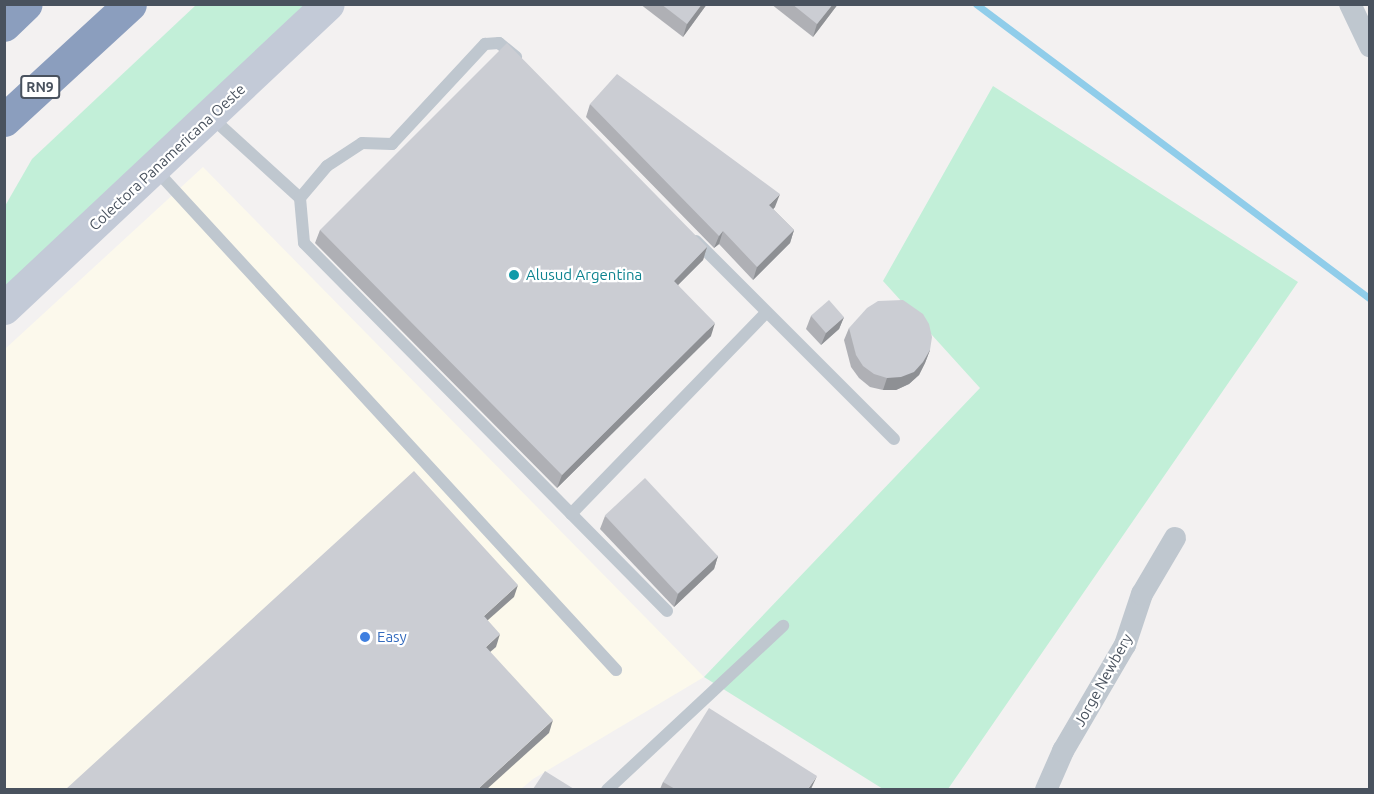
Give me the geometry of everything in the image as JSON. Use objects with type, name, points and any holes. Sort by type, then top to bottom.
[{"type":"highway","points":[[4,25],[26,4]]},
{"type":"highway","name":"RN9","points":[[4,120],[130,4]]},
{"type":"highway","points":[[4,136],[76,53]]},
{"type":"street","name":"Colectora Panamericana Oeste","points":[[4,308],[155,169],[328,4]]},
{"type":"street","points":[[1350,4],[1370,46]]},
{"type":"street","name":"Jorge Newbery","points":[[1046,789],[1063,751],[1125,645],[1142,594],[1175,538]]},
{"type":"lane","points":[[300,198],[327,166],[362,143],[392,144],[485,44],[499,43],[526,68]]},
{"type":"lane","points":[[210,116],[300,198],[304,243],[667,611]]},
{"type":"lane","points":[[155,169],[616,670]]},
{"type":"lane","points":[[684,229],[894,439]]},
{"type":"lane","points":[[571,514],[766,313]]},
{"type":"lane","points":[[610,789],[783,626]]},
{"type":"shaded area","points":[[203,167],[704,677],[533,779],[521,789],[5,790],[5,349]]},
{"type":"green space","points":[[196,5],[309,5],[5,291],[5,206],[32,159]]},
{"type":"green space","points":[[993,86],[1298,282],[948,789],[883,789],[704,677],[980,388],[883,281]]},
{"type":"building","points":[[661,4],[702,4],[687,24]]},
{"type":"building","points":[[792,4],[833,4],[817,24]]},
{"type":"building","name":"Alusud Argentina","points":[[507,43],[707,247],[674,281],[715,323],[562,475],[320,230]]},
{"type":"building","points":[[617,74],[780,194],[769,205],[794,230],[757,267],[723,231],[719,236],[590,104]]},
{"type":"building","points":[[829,300],[844,317],[826,333],[811,316]]},
{"type":"building","points":[[903,300],[923,314],[929,324],[932,337],[930,350],[914,372],[901,377],[887,378],[874,374],[863,366],[856,355],[849,328],[867,308],[878,301]]},
{"type":"building","name":"Easy","points":[[414,471],[518,585],[484,616],[500,634],[486,647],[553,720],[478,789],[66,789]]},
{"type":"building","points":[[645,478],[718,556],[678,594],[605,516]]},
{"type":"building","points":[[709,708],[817,776],[808,789],[675,789],[663,782]]},
{"type":"building","points":[[545,771],[574,789],[533,789]]},
{"type":"waterway","points":[[976,4],[1370,299]]},
{"type":"place","name":"Alusud Argentina","points":[[514,275]]},
{"type":"place","name":"Easy","points":[[365,637]]}]
